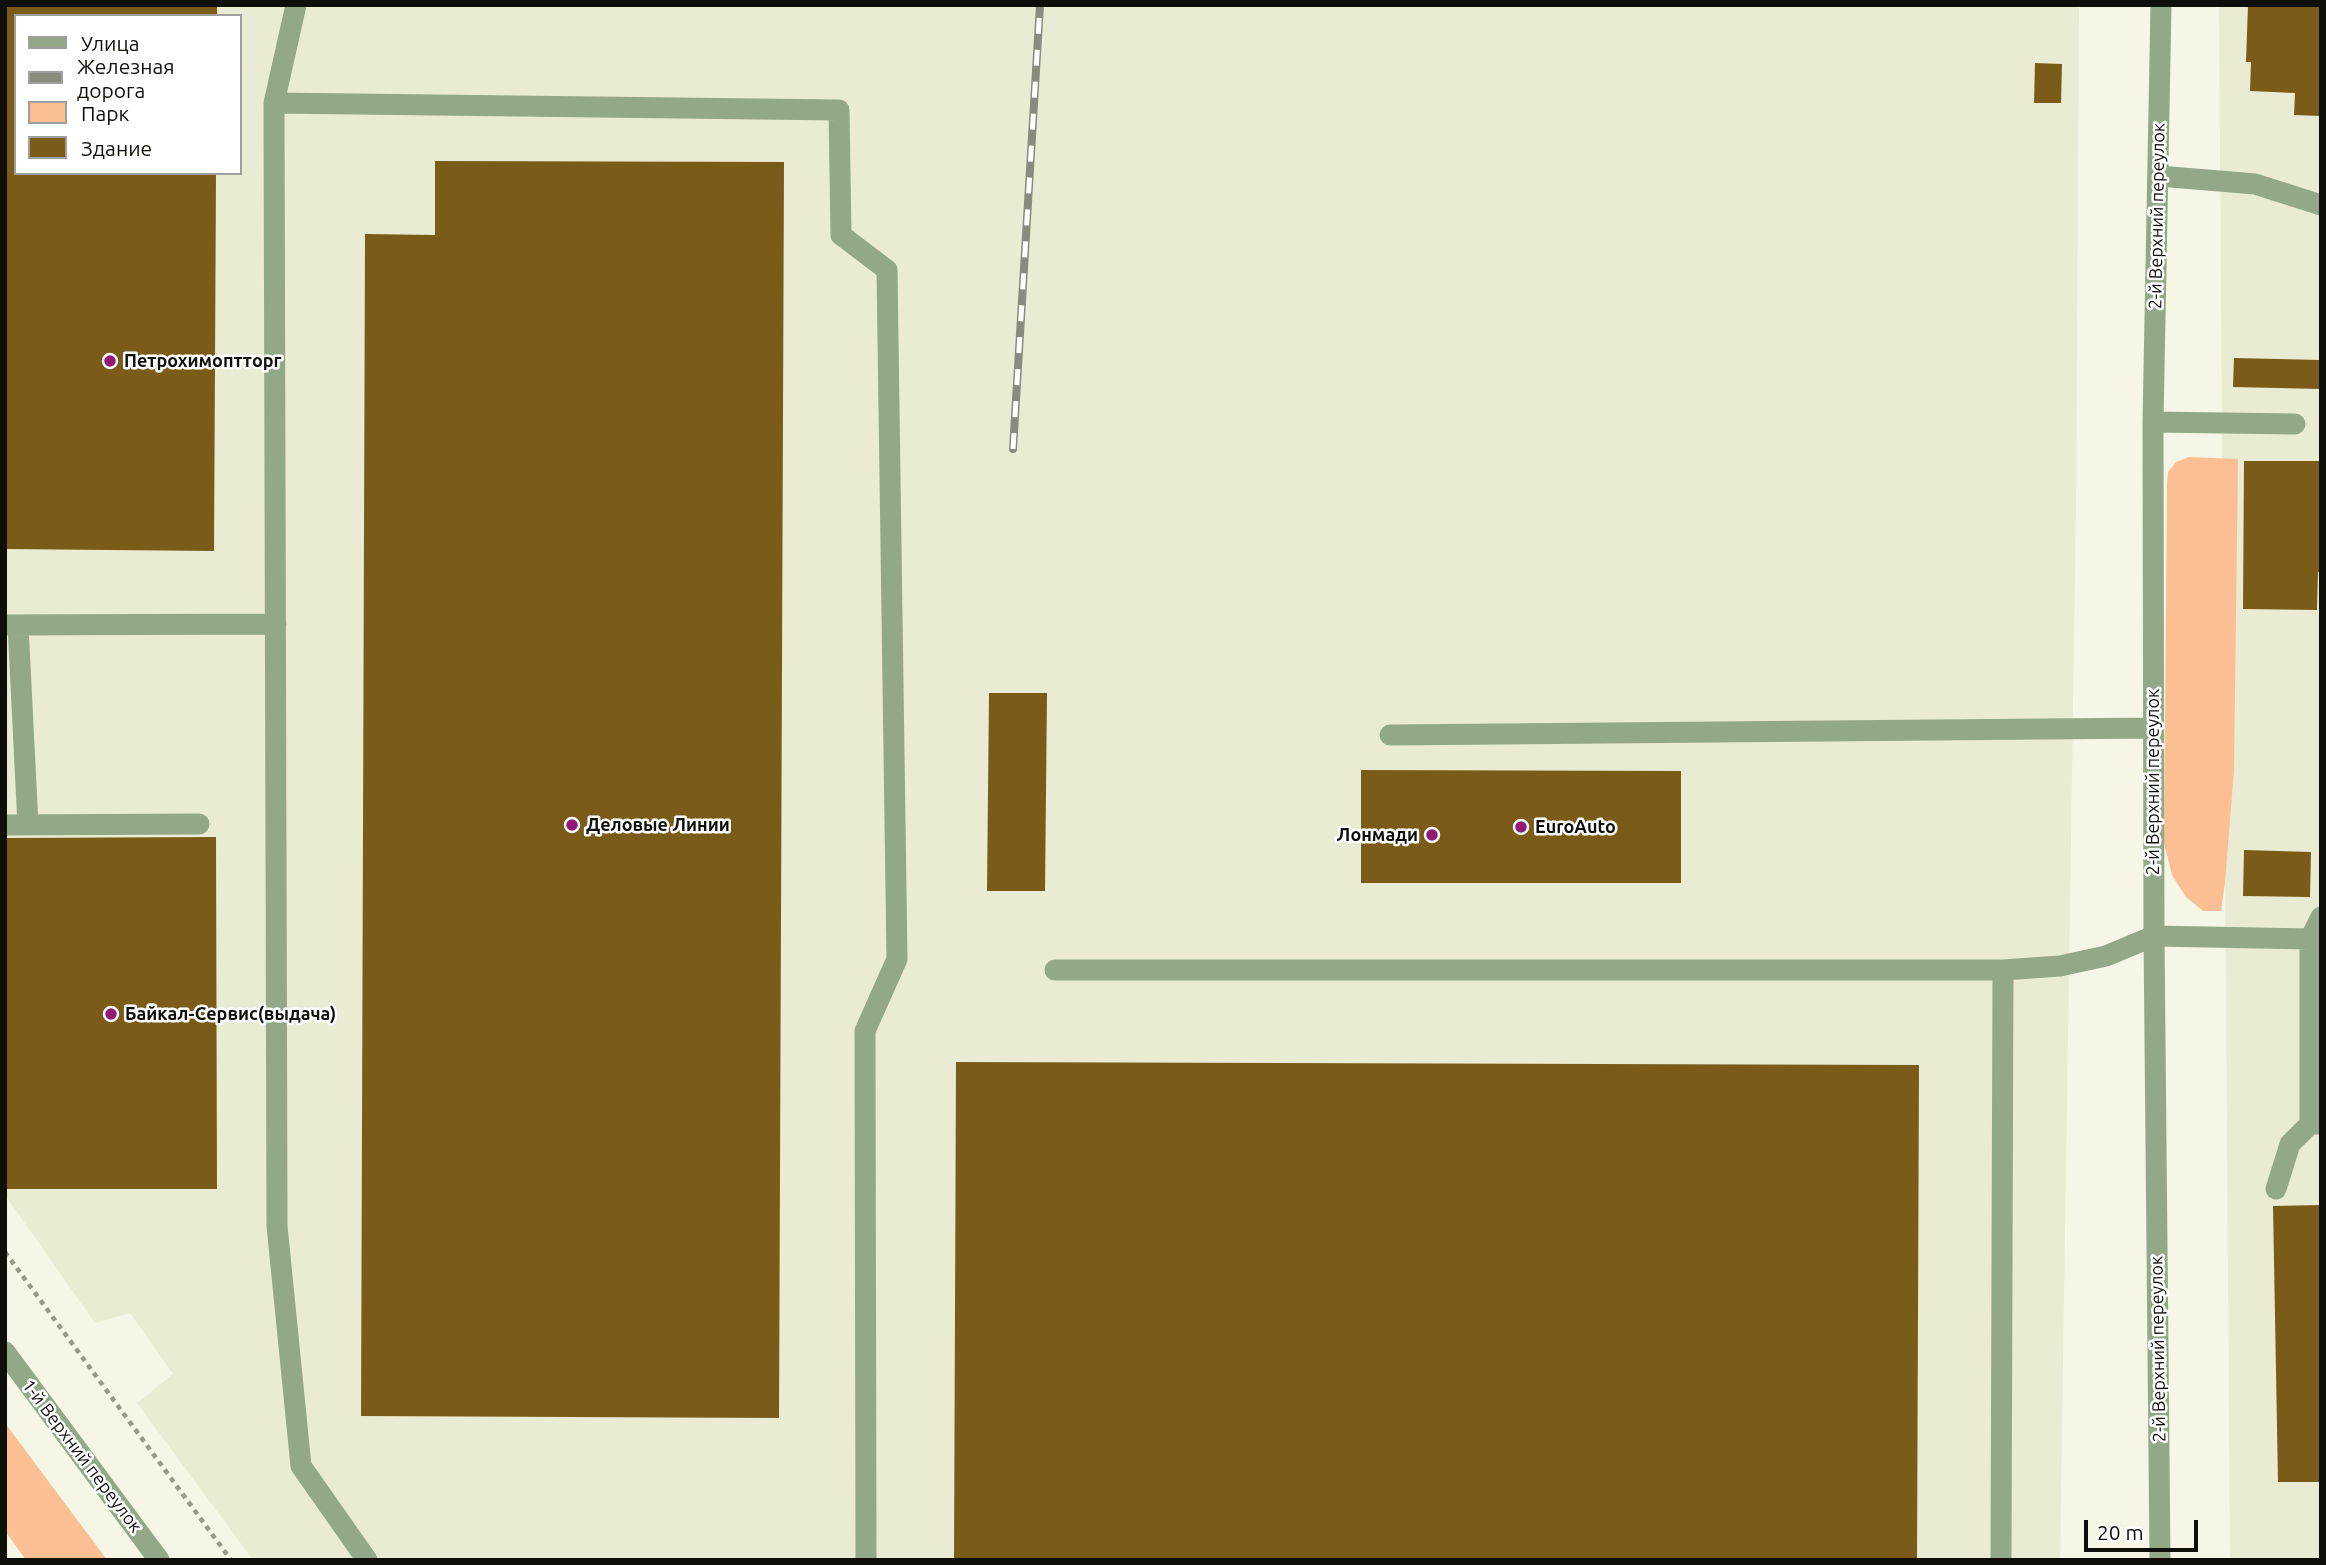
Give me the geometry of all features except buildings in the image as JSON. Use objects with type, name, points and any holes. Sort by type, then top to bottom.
[{"type":"street","points":[[296,5],[274,103],[278,1240],[301,1466],[367,1560]]},
{"type":"street","name":"2-й Верхний переулок","points":[[2160,1560],[2154,936],[2153,422],[2161,5]]},
{"type":"street","points":[[274,103],[839,110],[841,234],[887,270],[888,298],[897,959],[865,1031],[866,1560]]},
{"type":"street","points":[[2159,176],[2255,184],[2321,205]]},
{"type":"street","points":[[2153,422],[2295,424]]},
{"type":"street","points":[[27,825],[12,625],[276,624]]},
{"type":"street","points":[[1390,735],[2153,727]]},
{"type":"street","points":[[5,825],[199,824]]},
{"type":"street","points":[[2276,1189],[2290,1144],[2315,1124],[2310,939],[2321,917]]},
{"type":"street","points":[[1055,970],[2003,970],[2060,965],[2106,957],[2154,936],[2310,939]]},
{"type":"street","points":[[2001,1560],[2003,970]]},
{"type":"street","name":"1-й Верхний переулок","points":[[5,1352],[159,1560]]},
{"type":"path","points":[[5,1252],[231,1560]]},
{"type":"shaded area","points":[[5,5],[2079,5],[2076,509],[2060,1560],[253,1560],[137,1403],[173,1374],[130,1313],[95,1323],[5,1195]]},
{"type":"shaded area","points":[[2219,5],[2321,5],[2321,1560],[2230,1560]]},
{"type":"green space","points":[[2189,457],[2238,459],[2234,770],[2221,911],[2203,911],[2186,897],[2172,875],[2164,843],[2167,484],[2168,472],[2176,462]]},
{"type":"green space","points":[[5,1423],[107,1560],[26,1560],[5,1531]]},
{"type":"railway","points":[[1013,449],[1040,5]]},
{"type":"place","name":"Петрохимоптторг","points":[[110,361]]},
{"type":"place","name":"Деловые Линии","points":[[572,825]]},
{"type":"place","name":"EuroAuto","points":[[1521,827]]},
{"type":"place","name":"Лонмади","points":[[1432,835]]},
{"type":"place","name":"Байкал-Сервис(выдача)","points":[[111,1014]]}]
